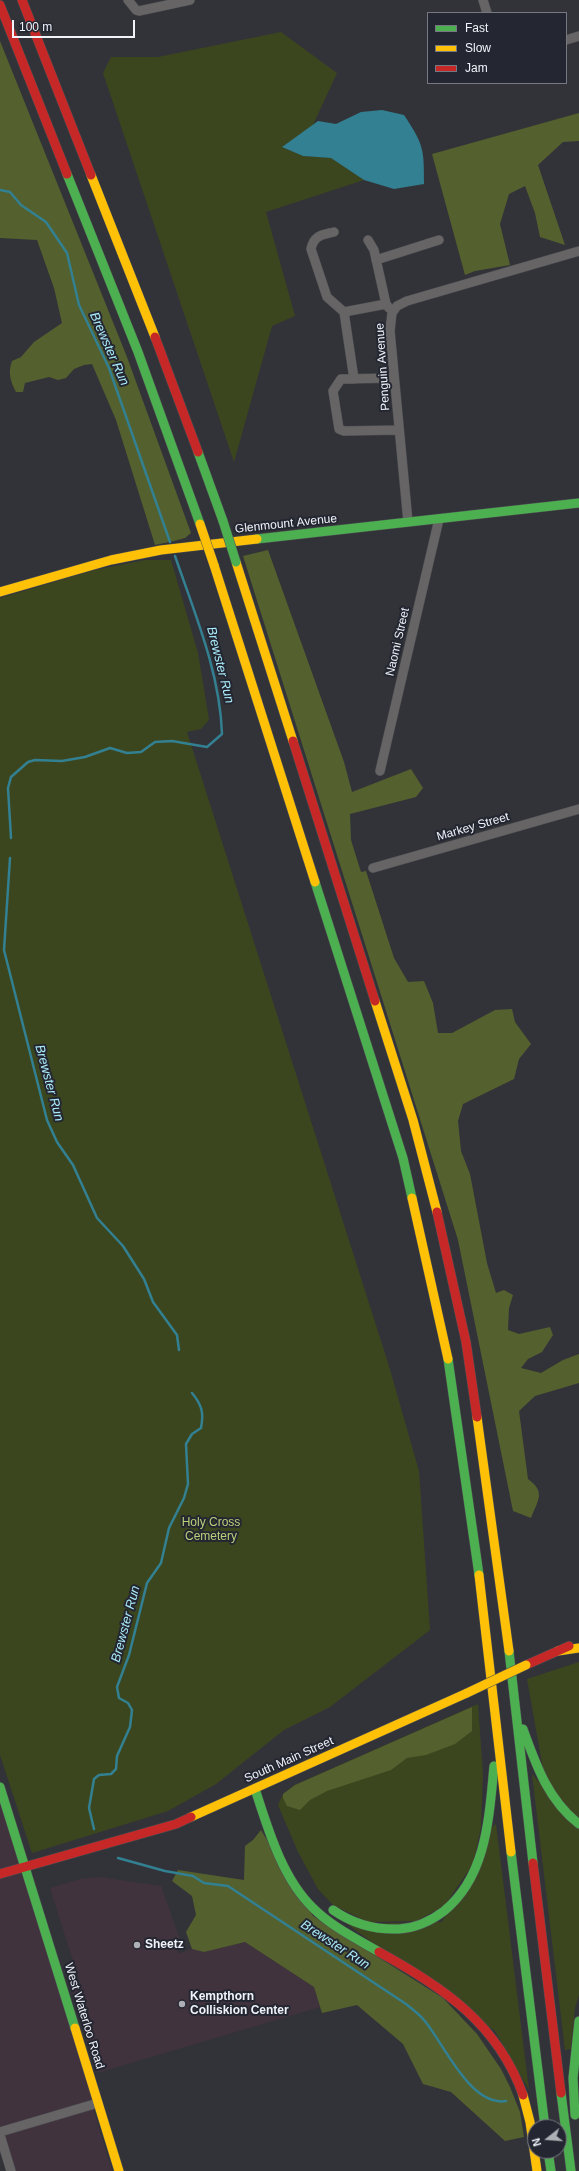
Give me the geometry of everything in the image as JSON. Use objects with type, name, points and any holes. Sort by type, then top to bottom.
[{"type":"main road","points":[[22,0],[159,346],[223,521],[403,1087],[434,1195],[467,1349],[502,1594],[514,1705],[571,2171]]},
{"type":"main road","points":[[0,5],[138,352],[200,524],[403,1158],[446,1346],[483,1604],[497,1734],[544,2119]]},
{"type":"main road","name":"Glenmount Avenue","points":[[0,592],[94,565],[161,550],[579,503]]},
{"type":"main road","name":"South Main Street","points":[[0,1874],[176,1824],[579,1641]]},
{"type":"main road","points":[[558,1651],[579,1648]]},
{"type":"main road","points":[[514,1705],[550,1794],[567,1814],[579,1824]]},
{"type":"main road","points":[[327,1905],[352,1921],[378,1929],[391,1930],[421,1925],[445,1912],[455,1903],[469,1885],[484,1843],[497,1734]]},
{"type":"main road","name":"West Waterloo Road","points":[[0,1787],[119,2171]]},
{"type":"main road","points":[[255,1789],[275,1818]]},
{"type":"main road","points":[[255,1789],[262,1813],[292,1879],[312,1907],[335,1925],[450,1995],[472,2013],[504,2052],[523,2093],[537,2171]]},
{"type":"main road","points":[[579,2021],[573,2078],[579,2171]]},
{"type":"main road","points":[[549,2159],[551,2171]]},
{"type":"street","points":[[128,0],[136,10],[155,4],[190,0]]},
{"type":"street","points":[[482,0],[488,12]]},
{"type":"street","points":[[567,40],[579,36]]},
{"type":"street","points":[[334,232],[318,235],[313,241],[311,249],[327,298],[344,312],[354,379]]},
{"type":"street","points":[[368,240],[374,250],[386,304],[392,313]]},
{"type":"street","points":[[376,260],[439,240]]},
{"type":"street","name":"Penguin Avenue","points":[[408,522],[390,331],[392,313],[397,306],[407,301],[579,251]]},
{"type":"street","points":[[344,312],[386,304]]},
{"type":"street","points":[[394,378],[341,379],[333,391],[339,429],[344,431],[399,430]]},
{"type":"street","name":"Naomi Street","points":[[380,771],[439,519]]},
{"type":"street","name":"Markey Street","points":[[373,868],[579,809]]},
{"type":"street","points":[[11,2171],[0,2134],[98,2103]]},
{"type":"shaded area","points":[[0,1787],[98,2103],[0,2132]]},
{"type":"shaded area","points":[[99,1877],[161,1886],[179,1937],[177,1954],[192,1949],[204,1952],[245,1942],[314,1987],[320,2007],[97,2073],[71,1988],[80,1983],[50,1888],[81,1879]]},
{"type":"shaded area","points":[[93,2108],[112,2171],[12,2171],[2,2135]]},
{"type":"green space","points":[[281,32],[337,73],[313,125],[282,147],[303,156],[331,158],[364,180],[266,212],[295,316],[272,326],[234,462],[103,73],[111,57],[158,57]]},
{"type":"green space","points":[[0,41],[127,357],[191,533],[185,538],[155,545],[116,420],[92,364],[74,369],[66,378],[58,380],[49,377],[25,383],[23,392],[16,392],[12,384],[10,373],[12,361],[21,357],[34,342],[62,323],[54,288],[37,240],[0,238]]},
{"type":"green space","points":[[579,113],[579,141],[563,142],[538,165],[565,245],[540,237],[535,213],[525,186],[509,194],[500,224],[510,265],[475,271],[465,275],[432,154]]},
{"type":"green space","points":[[268,550],[344,762],[352,792],[411,769],[423,788],[416,797],[350,814],[351,840],[361,872],[366,871],[394,958],[408,982],[424,981],[433,1003],[438,1033],[452,1033],[495,1010],[512,1009],[515,1022],[531,1044],[519,1059],[514,1079],[463,1104],[458,1121],[461,1151],[470,1174],[487,1263],[496,1293],[504,1290],[513,1295],[509,1308],[508,1330],[519,1334],[550,1327],[553,1335],[542,1352],[528,1359],[521,1368],[541,1373],[563,1360],[579,1354],[579,1383],[535,1396],[519,1411],[528,1479],[534,1484],[539,1492],[538,1501],[531,1518],[513,1511],[458,1240],[243,556]]},
{"type":"green space","name":"Holy Cross Cemetery","points":[[145,560],[171,560],[198,653],[209,720],[201,729],[187,732],[389,1366],[419,1471],[430,1630],[330,1707],[284,1730],[216,1784],[168,1811],[32,1853],[0,1755],[0,598],[95,570]]},
{"type":"green space","points":[[579,1662],[579,1817],[560,1803],[543,1769],[527,1679]]},
{"type":"green space","points":[[478,1704],[483,1775],[481,1827],[473,1864],[445,1905],[417,1921],[368,1922],[333,1905],[318,1889],[298,1852],[278,1805],[283,1794],[295,1785]]},
{"type":"green space","points":[[472,1707],[472,1731],[455,1744],[426,1755],[407,1758],[391,1770],[327,1791],[310,1800],[300,1810],[287,1806],[283,1798],[283,1794],[295,1785]]},
{"type":"green space","points":[[532,1774],[579,1829],[579,1995],[575,2008],[571,2049],[565,2050]]},
{"type":"green space","points":[[496,1824],[529,2090],[495,2031],[347,1924],[442,1922],[492,1827]]},
{"type":"green space","points":[[261,1830],[313,1916],[443,1998],[477,2034],[501,2069],[510,2087],[520,2112],[524,2137],[505,2141],[451,2092],[423,2084],[403,2044],[357,2005],[322,2013],[314,1987],[245,1942],[204,1952],[192,1949],[186,1932],[196,1915],[192,1896],[172,1881],[178,1870],[244,1880],[245,1846],[253,1840]]},
{"type":"water","points":[[382,110],[404,115],[416,134],[422,148],[424,184],[394,189],[364,180],[331,158],[303,156],[282,147],[318,121],[336,124],[361,112]]},
{"type":"waterway","name":"Brewster Run","points":[[0,190],[10,192],[21,205],[46,222],[67,253],[79,305],[109,368],[170,542]]},
{"type":"waterway","name":"Brewster Run","points":[[11,838],[8,788],[11,777],[28,762],[35,760],[62,761],[85,757],[110,748],[127,753],[141,752],[155,742],[172,741],[207,747],[222,734],[217,689],[212,666],[175,556]]},
{"type":"waterway","name":"Brewster Run","points":[[10,858],[4,950],[47,1120],[57,1142],[73,1165],[97,1218],[123,1246],[144,1279],[153,1302],[177,1335],[179,1350]]},
{"type":"waterway","name":"Brewster Run","points":[[94,1829],[89,1808],[94,1779],[99,1775],[111,1774],[116,1769],[117,1756],[130,1727],[132,1710],[128,1703],[119,1698],[117,1687],[129,1655],[147,1583],[161,1563],[169,1528],[184,1498],[188,1484],[186,1444],[192,1434],[201,1428],[201,1409],[198,1401],[192,1393]]},
{"type":"waterway","name":"Brewster Run","points":[[118,1858],[165,1871],[193,1876],[204,1883],[228,1886],[406,2004],[418,2014],[432,2030],[449,2057],[469,2084],[481,2094],[493,2100],[506,2101]]},
{"type":"traffic: fast","points":[[67,174],[138,352],[200,524]]},
{"type":"traffic: fast","points":[[198,452],[223,521]]},
{"type":"traffic: fast","points":[[257,539],[579,503]]},
{"type":"traffic: fast","points":[[223,521],[236,562]]},
{"type":"traffic: fast","points":[[315,882],[403,1158],[412,1198]]},
{"type":"traffic: fast","points":[[448,1359],[479,1575]]},
{"type":"traffic: fast","points":[[509,1651],[533,1863]]},
{"type":"traffic: fast","points":[[523,1729],[538,1769],[551,1793],[568,1815],[579,1824]]},
{"type":"traffic: fast","points":[[333,1910],[348,1919],[364,1925],[390,1929],[417,1926],[434,1918],[444,1911],[458,1897],[469,1881],[477,1863],[487,1825],[494,1766]]},
{"type":"traffic: fast","points":[[0,1787],[75,2028]]},
{"type":"traffic: fast","points":[[255,1789],[265,1820],[284,1868],[302,1896],[320,1915],[328,1921],[379,1952]]},
{"type":"traffic: fast","points":[[511,1852],[544,2119]]},
{"type":"traffic: fast","points":[[575,2115],[573,2078],[579,2021]]},
{"type":"traffic: fast","points":[[561,2093],[571,2171]]},
{"type":"traffic: fast","points":[[549,2159],[551,2171]]},
{"type":"traffic: slow","points":[[91,175],[155,337]]},
{"type":"traffic: slow","points":[[200,524],[214,565]]},
{"type":"traffic: slow","points":[[0,592],[111,560],[161,550],[257,539]]},
{"type":"traffic: slow","points":[[236,562],[293,741]]},
{"type":"traffic: slow","points":[[214,565],[315,882]]},
{"type":"traffic: slow","points":[[375,1001],[413,1120],[437,1212]]},
{"type":"traffic: slow","points":[[412,1198],[448,1359]]},
{"type":"traffic: slow","points":[[477,1417],[509,1651]]},
{"type":"traffic: slow","points":[[479,1575],[511,1852]]},
{"type":"traffic: slow","points":[[558,1651],[579,1648]]},
{"type":"traffic: slow","points":[[467,1693],[526,1665]]},
{"type":"traffic: slow","points":[[191,1817],[467,1693]]},
{"type":"traffic: slow","points":[[75,2028],[119,2171]]},
{"type":"traffic: slow","points":[[523,2095],[530,2122],[537,2171]]},
{"type":"traffic: jam","points":[[22,0],[91,175]]},
{"type":"traffic: jam","points":[[0,5],[67,174]]},
{"type":"traffic: jam","points":[[155,337],[198,452]]},
{"type":"traffic: jam","points":[[293,741],[375,1001]]},
{"type":"traffic: jam","points":[[437,1212],[466,1342],[477,1417]]},
{"type":"traffic: jam","points":[[526,1665],[569,1646]]},
{"type":"traffic: jam","points":[[0,1874],[176,1824],[191,1817]]},
{"type":"traffic: jam","points":[[533,1863],[561,2093]]},
{"type":"traffic: jam","points":[[379,1952],[425,1979],[466,2010],[499,2048],[512,2070],[523,2095]]},
{"type":"place","name":"Sheetz","points":[[137,1945]]},
{"type":"place","name":"Kempthorn Colliskion Center","points":[[182,2004]]}]
